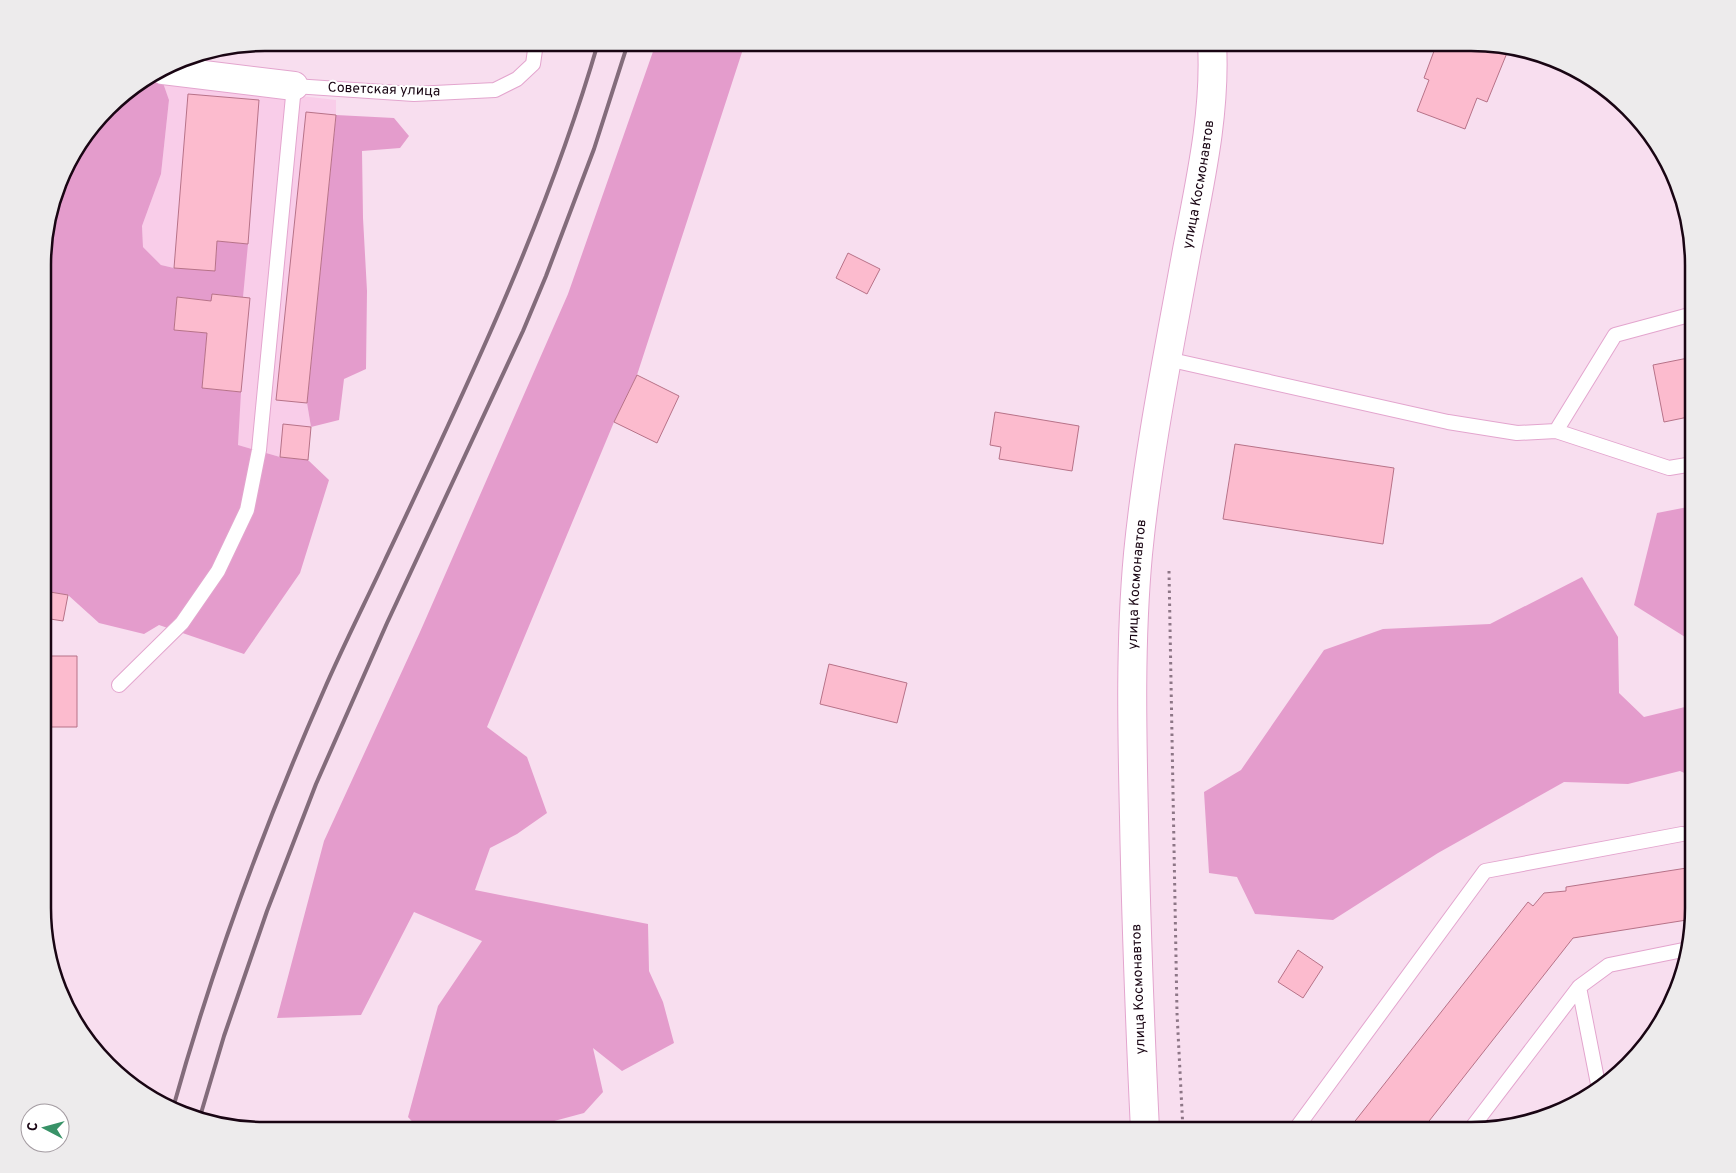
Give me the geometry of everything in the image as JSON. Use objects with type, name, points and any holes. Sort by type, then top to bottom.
[{"type":"street","name":"улица Космонавтов","points":[[1145,1122],[1136,952],[1131,687],[1138,554],[1148,474],[1200,183],[1210,116],[1212,51]]},
{"type":"street","points":[[175,71],[294,86]]},
{"type":"lane","name":"Советская улица","points":[[294,86],[414,94],[495,90],[516,79],[533,64],[535,51]]},
{"type":"lane","points":[[119,685],[182,623],[218,571],[247,510],[259,450],[294,86]]},
{"type":"lane","points":[[1556,431],[1614,335],[1685,316]]},
{"type":"lane","points":[[1167,360],[1448,422],[1517,433],[1556,431],[1669,468],[1685,465]]},
{"type":"lane","points":[[1300,1122],[1485,871],[1682,834]]},
{"type":"lane","points":[[1476,1122],[1579,987],[1609,965],[1681,951]]},
{"type":"lane","points":[[1579,987],[1600,1079]]},
{"type":"path","points":[[1169,569],[1176,1013],[1183,1122]]},
{"type":"shaded area","points":[[653,51],[742,51],[637,375],[614,422],[487,727],[527,757],[547,813],[517,834],[490,848],[475,890],[648,924],[649,971],[663,1002],[674,1043],[622,1071],[593,1048],[603,1092],[584,1113],[550,1122],[413,1122],[408,1117],[438,1006],[482,941],[414,912],[361,1015],[277,1018],[324,841],[420,632],[568,294]]},
{"type":"shaded area","points":[[159,79],[162,80],[169,100],[161,174],[142,226],[143,247],[161,265],[174,268],[215,270],[217,241],[248,244],[243,297],[212,294],[211,301],[177,297],[174,330],[207,333],[202,388],[241,392],[238,445],[280,457],[308,460],[329,480],[300,573],[244,654],[159,625],[144,634],[99,623],[68,595],[51,592],[51,265],[55,224],[73,171],[95,135],[124,104],[146,87]]},
{"type":"shaded area","points":[[162,80],[336,100],[307,403],[311,427],[308,460],[280,457],[238,445],[240,392],[202,388],[174,330],[177,297],[211,300],[215,271],[174,268],[161,265],[143,247],[142,226],[161,174],[169,100]]},
{"type":"shaded area","points":[[336,115],[394,118],[409,136],[400,148],[362,151],[367,291],[366,369],[344,379],[339,420],[311,427],[307,403]]},
{"type":"shaded area","points":[[1685,508],[1685,637],[1634,605],[1657,513]]},
{"type":"shaded area","points":[[1582,577],[1618,637],[1619,693],[1644,717],[1685,707],[1685,773],[1680,771],[1628,784],[1564,782],[1438,853],[1333,920],[1255,914],[1237,877],[1209,873],[1204,792],[1241,770],[1324,650],[1383,629],[1490,624]]},
{"type":"building","points":[[1434,51],[1471,51],[1506,54],[1487,102],[1477,98],[1465,129],[1417,111],[1429,80],[1424,78]]},
{"type":"building","points":[[188,94],[259,100],[248,244],[217,241],[215,271],[174,268]]},
{"type":"building","points":[[306,112],[336,115],[307,403],[276,400]]},
{"type":"building","points":[[848,253],[880,269],[867,294],[836,278]]},
{"type":"building","points":[[212,294],[250,298],[241,392],[202,388],[207,333],[174,330],[177,297],[211,301]]},
{"type":"building","points":[[1685,359],[1685,418],[1664,422],[1653,365]]},
{"type":"building","points":[[637,375],[679,396],[657,443],[614,422]]},
{"type":"building","points":[[995,412],[1079,426],[1072,471],[999,459],[1001,447],[990,445]]},
{"type":"building","points":[[283,424],[311,427],[308,460],[280,457]]},
{"type":"building","points":[[1235,444],[1394,468],[1383,544],[1223,519]]},
{"type":"building","points":[[51,592],[68,595],[63,621],[51,619]]},
{"type":"building","points":[[51,656],[77,656],[77,727],[51,727]]},
{"type":"building","points":[[829,664],[907,683],[897,723],[820,704]]},
{"type":"building","points":[[1685,868],[1684,920],[1573,938],[1428,1122],[1354,1122],[1528,902],[1533,906],[1544,893],[1566,891],[1566,887]]},
{"type":"building","points":[[1298,950],[1323,967],[1303,998],[1278,982]]},
{"type":"railway","points":[[175,1102],[205,1001],[260,844],[331,674],[445,433],[502,305],[554,176],[595,51]]},
{"type":"railway","points":[[202,1111],[224,1036],[267,911],[316,784],[387,623],[523,331],[594,149],[625,51]]}]
